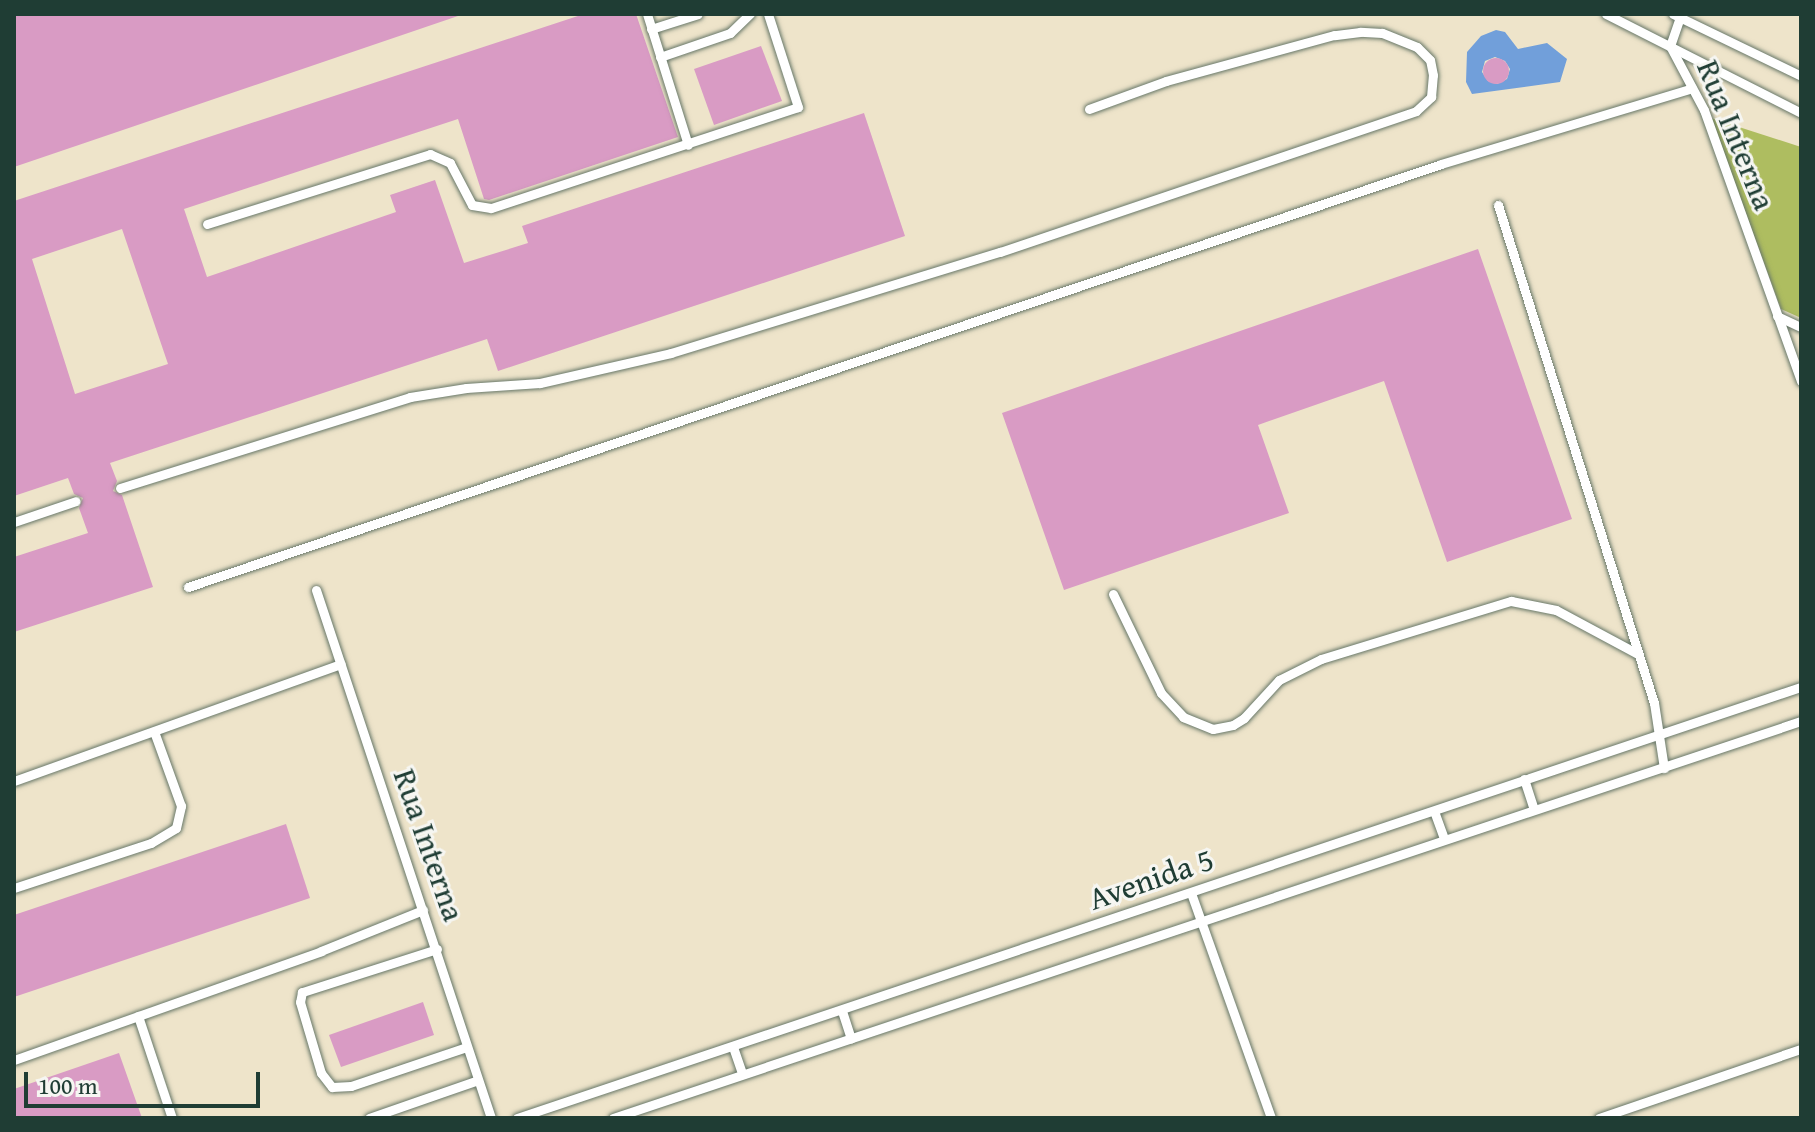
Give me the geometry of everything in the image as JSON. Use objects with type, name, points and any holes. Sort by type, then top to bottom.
[{"type":"lane","points":[[647,14],[688,145]]},
{"type":"lane","points":[[651,29],[698,14]]},
{"type":"lane","points":[[660,57],[730,33],[750,14]]},
{"type":"lane","points":[[207,224],[430,154],[438,154],[450,163],[472,205],[491,208],[798,107],[768,14]]},
{"type":"lane","name":"Rua Interna","points":[[1606,14],[1801,113]]},
{"type":"lane","points":[[1670,46],[1676,16],[1801,76]]},
{"type":"lane","points":[[120,488],[410,397],[466,388],[540,383],[641,360],[1000,252],[1416,111],[1431,97],[1433,75],[1430,60],[1417,47],[1382,33],[1360,32],[1334,35],[1166,81],[1089,109]]},
{"type":"lane","name":"Rua Interna","points":[[1670,46],[1704,110],[1801,381]]},
{"type":"lane","points":[[188,587],[1441,164],[1692,88]]},
{"type":"lane","points":[[1498,205],[1654,703],[1664,768]]},
{"type":"lane","points":[[1777,316],[1801,327]]},
{"type":"lane","points":[[14,522],[76,501]]},
{"type":"lane","name":"Rua Interna","points":[[316,590],[491,1118]]},
{"type":"lane","points":[[1113,594],[1161,693],[1183,717],[1213,729],[1233,725],[1244,718],[1279,680],[1307,665],[1511,601],[1556,610],[1638,654]]},
{"type":"lane","points":[[14,781],[155,734],[341,664]]},
{"type":"lane","name":"Avenida 5","points":[[517,1118],[1801,687]]},
{"type":"lane","name":"Avenida 5","points":[[613,1118],[1801,721]]},
{"type":"lane","points":[[14,888],[151,843],[176,828],[181,806],[155,734]]},
{"type":"lane","points":[[1524,779],[1534,809]]},
{"type":"lane","points":[[1434,811],[1444,838]]},
{"type":"lane","points":[[1191,893],[1271,1118]]},
{"type":"lane","points":[[14,1060],[423,910]]},
{"type":"lane","points":[[437,949],[302,992],[300,1002],[321,1073],[332,1087],[351,1086],[467,1047]]},
{"type":"lane","points":[[842,1011],[851,1039]]},
{"type":"lane","points":[[138,1016],[172,1118]]},
{"type":"lane","points":[[733,1047],[742,1073]]},
{"type":"lane","points":[[1599,1118],[1801,1049]]},
{"type":"lane","points":[[369,1118],[478,1080]]},
{"type":"green space","points":[[1711,118],[1801,147],[1801,318],[1781,309]]},
{"type":"water","points":[[1496,30],[1505,32],[1518,49],[1547,43],[1567,59],[1560,82],[1472,94],[1466,82],[1467,52],[1481,36]],"holes":[[[1495,57],[1505,61],[1510,69],[1507,79],[1497,84],[1488,81],[1482,72],[1485,61]]]},
{"type":"building","points":[[14,14],[457,14],[458,16],[14,167]]},
{"type":"building","points":[[584,14],[636,14],[678,137],[489,200],[484,199],[458,119],[184,209],[207,277],[396,212],[390,195],[435,180],[464,263],[528,243],[522,226],[864,113],[905,236],[498,371],[487,339],[110,463],[117,481],[113,491],[122,495],[153,587],[14,632],[14,557],[88,533],[79,508],[83,498],[74,494],[68,478],[14,496],[14,201]],"holes":[[[122,229],[168,364],[75,394],[32,259]]]},
{"type":"building","points":[[761,46],[782,101],[714,125],[694,69]]},
{"type":"building","points":[[1496,58],[1505,62],[1509,71],[1505,80],[1496,84],[1487,80],[1483,71],[1487,62]]},
{"type":"building","points":[[1478,249],[1572,519],[1447,562],[1384,381],[1258,425],[1289,513],[1064,590],[1002,413]]},
{"type":"building","points":[[286,824],[310,898],[14,997],[14,915]]},
{"type":"building","points":[[423,1002],[434,1035],[341,1067],[329,1035]]},
{"type":"building","points":[[119,1053],[142,1118],[14,1118],[14,1089]]}]
